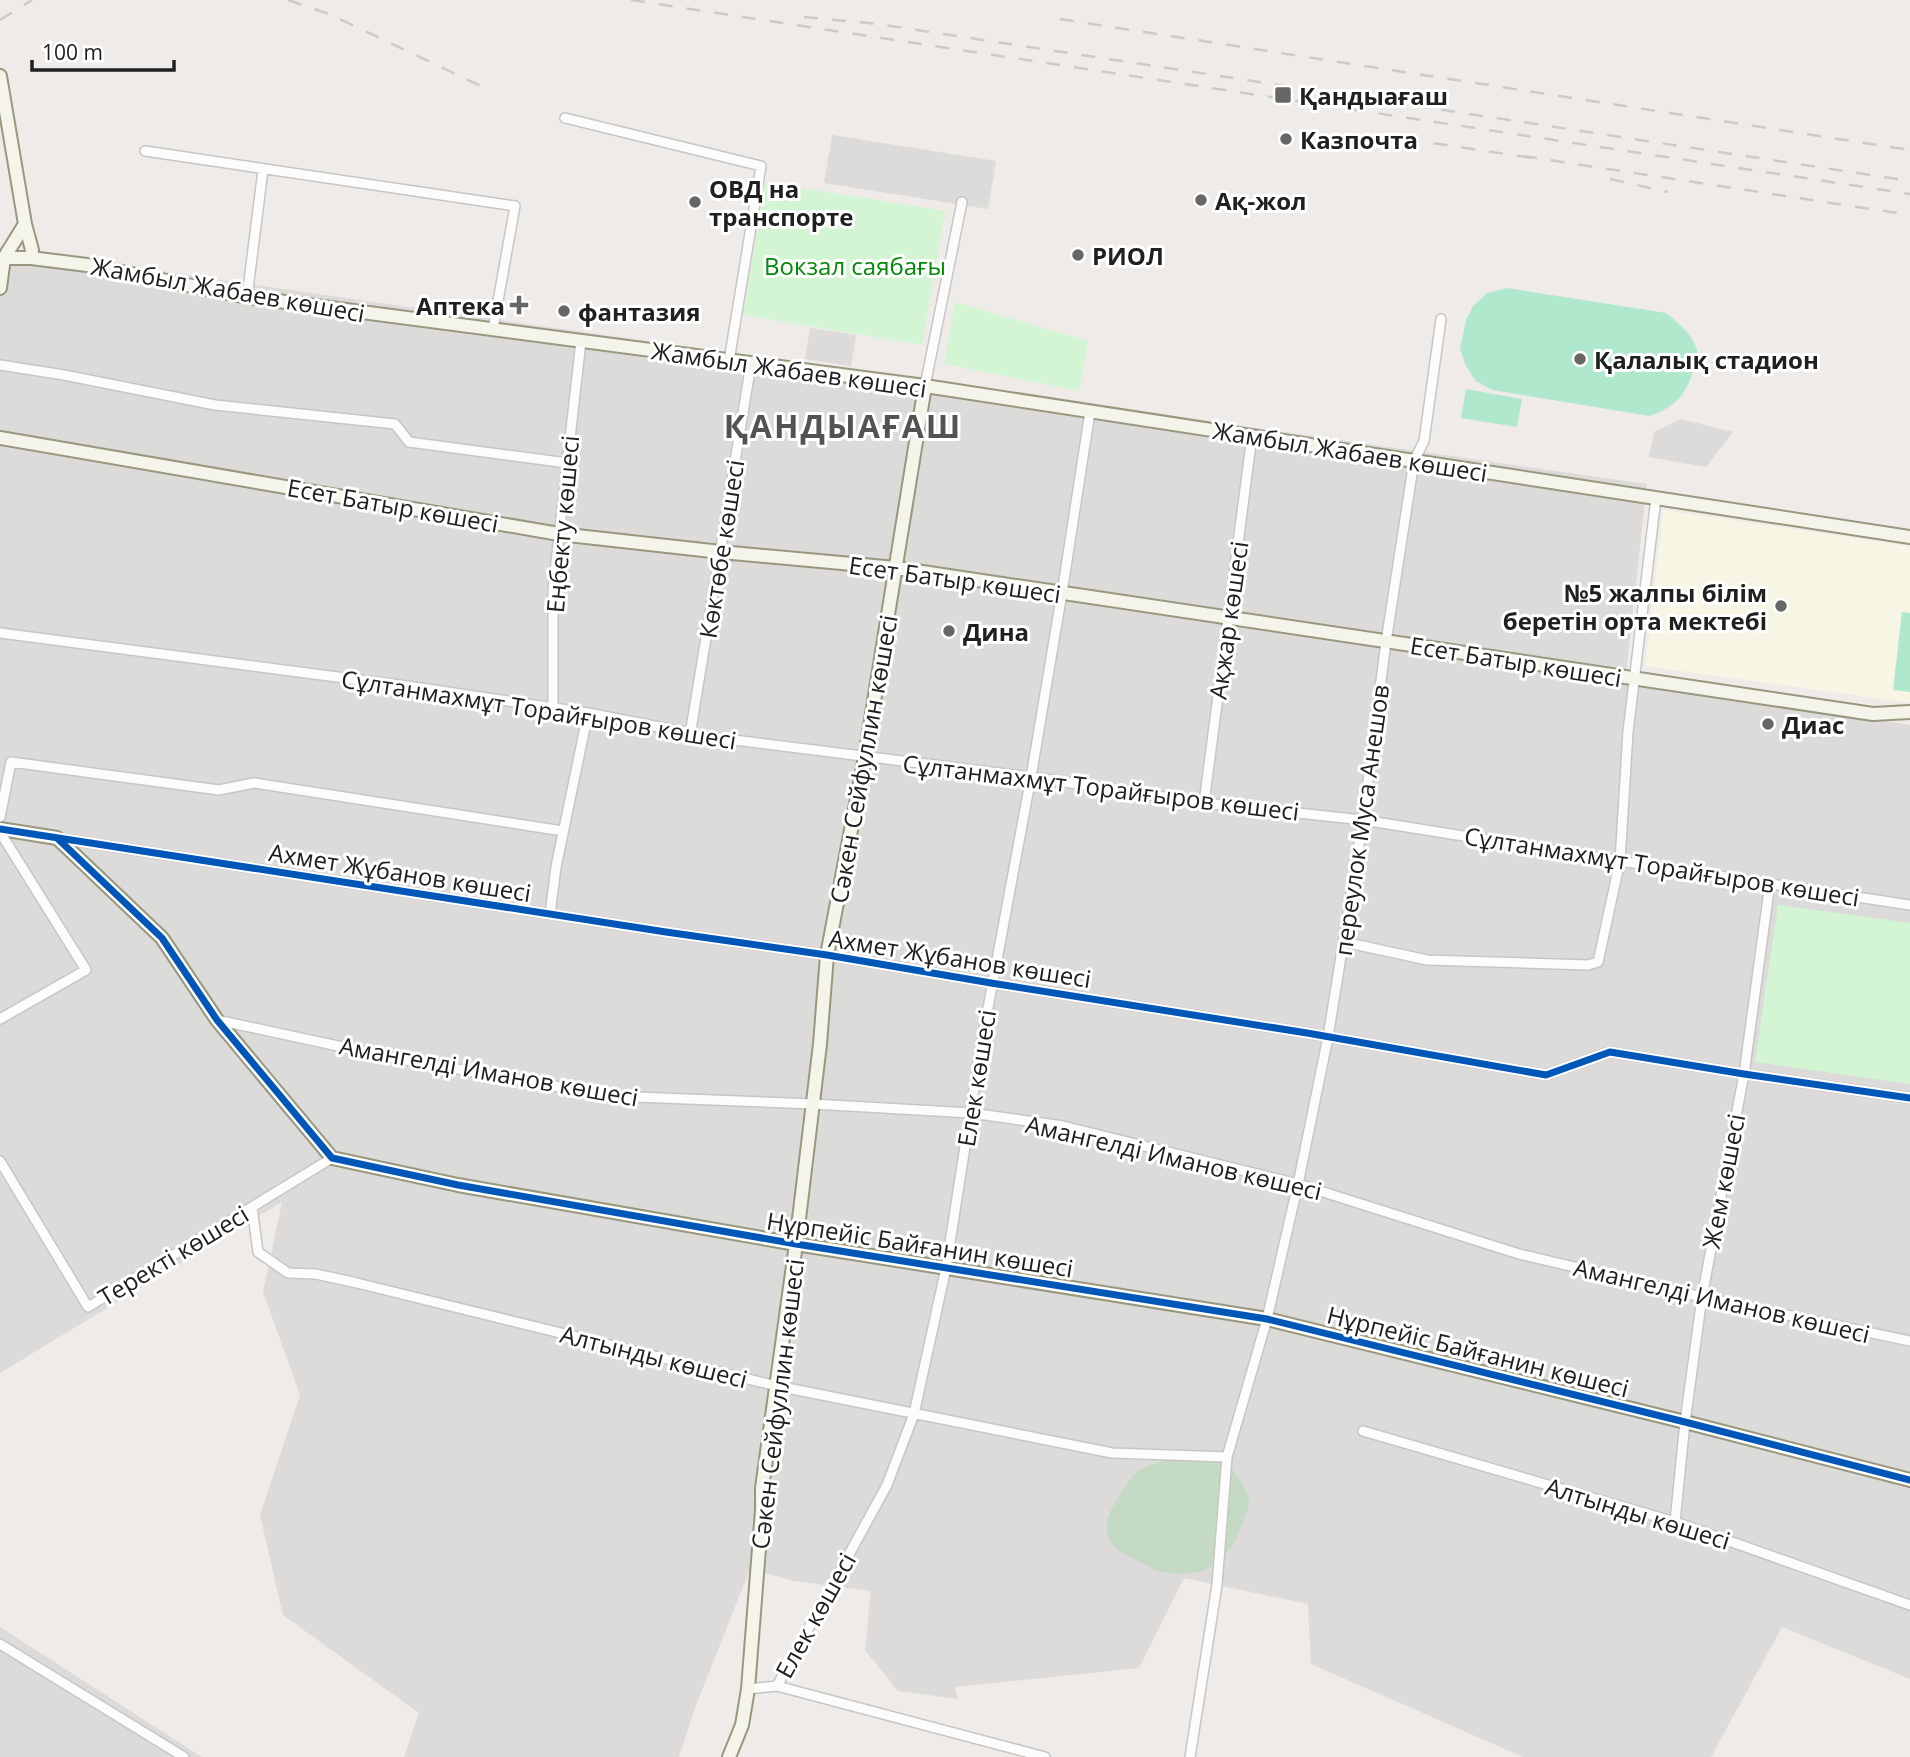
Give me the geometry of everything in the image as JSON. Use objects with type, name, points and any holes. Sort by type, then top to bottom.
[{"type":"street","points":[[0,76],[25,225],[32,250],[31,258]]},
{"type":"street","points":[[565,118],[761,166],[729,361]]},
{"type":"street","points":[[145,151],[515,206],[493,329]]},
{"type":"street","points":[[247,297],[263,170]]},
{"type":"street","points":[[925,386],[962,202]]},
{"type":"street","points":[[0,289],[2,258],[25,225]]},
{"type":"street","name":"Жамбыл Жабаев көшесі","points":[[2,258],[31,258],[87,265],[247,297],[925,386],[1910,537]]},
{"type":"street","name":"переулок Муса Анешов","points":[[1190,1757],[1217,1585],[1227,1457],[1267,1319],[1328,1037],[1363,820],[1386,642],[1414,461],[1424,441],[1441,319]]},
{"type":"street","name":"Еңбекту көшесі","points":[[553,709],[553,589],[581,341]]},
{"type":"street","name":"Көктөбе көшесі","points":[[690,735],[751,364]]},
{"type":"street","points":[[0,365],[215,405],[395,424],[409,442],[567,463]]},
{"type":"street","name":"Сәкен Сейфуллин көшесі","points":[[729,1757],[743,1725],[748,1689],[762,1488],[796,1244],[820,1044],[827,955],[865,757],[925,386]]},
{"type":"street","name":"Елек көшесі","points":[[748,1689],[777,1686],[887,1485],[914,1414],[946,1268],[991,983],[1031,777],[1090,412]]},
{"type":"street","name":"Ақжар көшесі","points":[[1204,803],[1252,436]]},
{"type":"street","name":"Есет Батыр көшесі","points":[[0,438],[559,534],[896,568],[1873,714],[1910,712]]},
{"type":"street","points":[[1344,942],[1427,960],[1588,965],[1598,962],[1620,862],[1628,732],[1656,498]]},
{"type":"street","name":"Сұлтанмахмұт Торайғыров көшесі","points":[[0,633],[414,687],[588,713],[690,735],[1031,777],[1204,803],[1363,820],[1910,905]]},
{"type":"street","points":[[550,914],[556,867],[588,713]]},
{"type":"street","points":[[0,817],[11,762],[219,790],[254,783],[563,831]]},
{"type":"street","points":[[0,830],[86,970],[0,1019]]},
{"type":"street","name":"Ахмет Жұбанов көшесі","points":[[0,830],[827,955],[1546,1075],[1610,1052],[1910,1098]]},
{"type":"street","points":[[57,838],[162,937],[217,1020],[332,1158]]},
{"type":"street","name":"Жем көшесі","points":[[1675,1522],[1702,1297],[1744,1074],[1770,883]]},
{"type":"street","name":"Амангелді Иманов көшесі","points":[[217,1020],[389,1056],[611,1096],[971,1113],[1063,1126],[1298,1184],[1519,1254],[1702,1297],[1910,1341]]},
{"type":"street","name":"Теректі көшесі","points":[[0,1161],[88,1307],[332,1158]]},
{"type":"street","name":"Нұрпейіс Байғанин көшесі","points":[[332,1158],[458,1185],[796,1244],[1267,1319],[1910,1480]]},
{"type":"street","name":"Алтынды көшесі","points":[[252,1207],[258,1252],[288,1273],[316,1274],[777,1386],[1112,1454],[1227,1457]]},
{"type":"street","name":"Алтынды көшесі","points":[[1363,1431],[1675,1522],[1910,1605]]},
{"type":"street","points":[[0,1644],[184,1757]]},
{"type":"street","points":[[777,1686],[1045,1757]]},
{"type":"shaded area","points":[[832,135],[996,161],[988,209],[824,183]]},
{"type":"shaded area","points":[[0,247],[1647,484],[1625,683],[1910,725],[1910,1679],[1782,1627],[1711,1757],[1523,1757],[1311,1664],[1308,1604],[1184,1578],[1139,1668],[955,1687],[958,1699],[898,1691],[865,1650],[871,1591],[794,1581],[750,1569],[695,1708],[679,1757],[404,1757],[419,1713],[283,1615],[260,1515],[300,1395],[263,1292],[282,1202],[0,1373]]},
{"type":"shaded area","points":[[810,328],[856,335],[851,366],[805,359]]},
{"type":"shaded area","points":[[1681,419],[1733,432],[1706,467],[1649,457],[1654,432]]},
{"type":"shaded area","name":"№5 жалпы білім беретін орта мектебі","points":[[1663,510],[1910,546],[1910,703],[1645,666]]},
{"type":"shaded area","points":[[0,1627],[202,1757],[0,1757]]},
{"type":"green space","name":"Вокзал саябағы","points":[[765,182],[945,211],[922,345],[743,315]]},
{"type":"green space","name":"Қалалық стадион","points":[[1507,288],[1666,313],[1689,334],[1697,350],[1691,376],[1680,398],[1650,416],[1492,390],[1476,381],[1466,366],[1460,349],[1466,320],[1473,306],[1487,293]]},
{"type":"green space","points":[[955,302],[1088,341],[1079,391],[944,364]]},
{"type":"green space","points":[[1466,389],[1522,399],[1517,427],[1461,418]]},
{"type":"green space","points":[[1902,612],[1910,613],[1910,692],[1893,690]]},
{"type":"green space","points":[[1778,905],[1910,923],[1910,1084],[1755,1062]]},
{"type":"green space","points":[[1170,1460],[1220,1461],[1235,1473],[1250,1501],[1231,1548],[1217,1562],[1197,1572],[1182,1574],[1155,1570],[1116,1548],[1109,1538],[1108,1517],[1130,1480],[1145,1467]]},
{"type":"railway","points":[[0,20],[32,0]]},
{"type":"railway","points":[[288,0],[329,14],[485,88]]},
{"type":"railway","points":[[631,0],[1910,194]]},
{"type":"railway","points":[[804,17],[878,24],[1910,181]]},
{"type":"railway","points":[[1060,19],[1910,150]]},
{"type":"railway","points":[[1406,139],[1532,158]]},
{"type":"railway","points":[[1523,156],[1910,215]]},
{"type":"railway","points":[[1610,179],[1668,192]]},
{"type":"cycle path","points":[[0,829],[827,955],[1546,1075],[1610,1052],[1910,1098]]},
{"type":"cycle path","points":[[57,838],[162,938],[217,1020],[332,1158],[458,1185],[796,1244],[1267,1319],[1910,1480]]},
{"type":"place","name":"Қандыағаш","points":[[1283,95]]},
{"type":"place","name":"Казпочта","points":[[1286,139]]},
{"type":"place","name":"Ақ-жол","points":[[1201,200]]},
{"type":"place","name":"ОВД на транспорте","points":[[695,202]]},
{"type":"place","name":"РИОЛ","points":[[1078,255]]},
{"type":"place","name":"Аптека","points":[[519,305]]},
{"type":"place","name":"фантазия","points":[[564,311]]},
{"type":"place","name":"Қалалық стадион","points":[[1580,359]]},
{"type":"place","name":"№5 жалпы білім беретін орта мектебі","points":[[1781,606]]},
{"type":"place","name":"Дина","points":[[949,631]]},
{"type":"place","name":"Диас","points":[[1768,724]]},
{"type":"district","name":"ҚАНДЫАҒАШ","points":[[843,425]]}]
